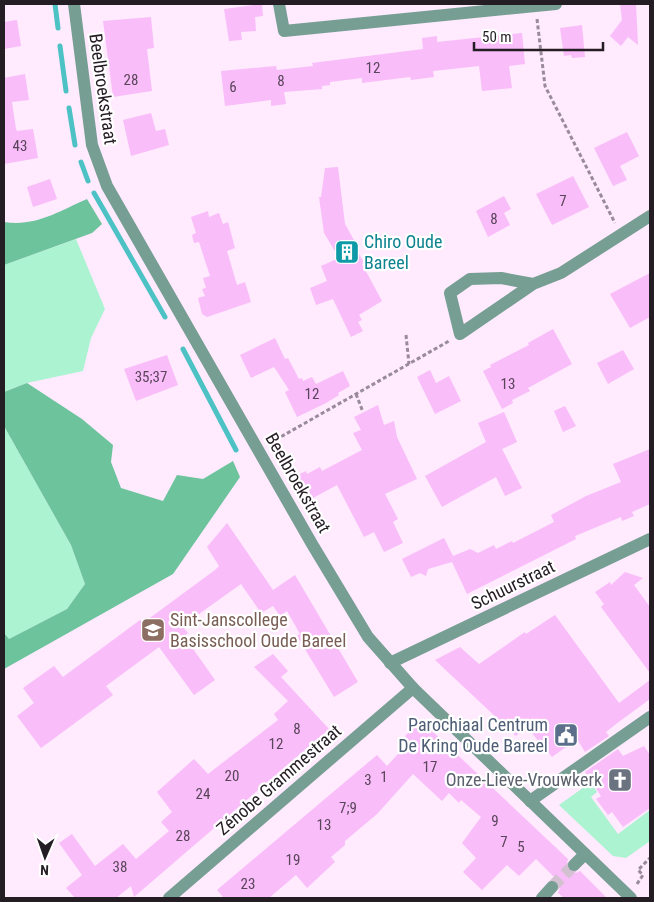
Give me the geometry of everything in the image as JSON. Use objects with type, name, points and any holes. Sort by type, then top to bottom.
[{"type":"street","name":"Beelbroekstraat","points":[[74,4],[92,145],[107,186],[258,450],[368,637],[413,688],[630,897]]},
{"type":"street","points":[[279,4],[284,31],[556,4]]},
{"type":"street","points":[[533,284],[501,278],[470,279],[450,293],[460,334],[533,284],[561,272],[650,215]]},
{"type":"street","name":"Schuurstraat","points":[[390,663],[650,539]]},
{"type":"street","name":"Zénobe Grammestraat","points":[[169,898],[413,688]]},
{"type":"street","points":[[530,801],[650,717]]},
{"type":"street","points":[[574,865],[585,854]]},
{"type":"street","points":[[542,898],[552,887]]},
{"type":"path","points":[[540,6],[537,14],[546,86],[621,235]]},
{"type":"path","points":[[258,450],[460,334]]},
{"type":"path","points":[[406,335],[409,364]]},
{"type":"path","points":[[356,394],[363,412]]},
{"type":"path","points":[[630,897],[643,875],[638,870],[650,858]]},
{"type":"green space","points":[[87,199],[102,224],[92,233],[4,265],[4,222],[16,223],[37,220]]},
{"type":"green space","points":[[76,239],[105,309],[91,338],[83,371],[27,383],[4,392],[4,265]]},
{"type":"green space","points":[[27,383],[82,419],[113,445],[111,462],[121,488],[163,501],[177,475],[203,479],[233,461],[240,477],[173,574],[4,669],[4,633],[9,639],[67,609],[85,584],[71,545],[4,426],[4,392]]},
{"type":"green space","points":[[4,426],[71,545],[85,584],[67,609],[9,639],[4,633]]},
{"type":"green space","points":[[591,782],[597,792],[591,797],[618,834],[650,810],[650,841],[626,858],[613,856],[559,805]]},
{"type":"building","points":[[262,4],[263,16],[255,17],[256,31],[241,32],[242,40],[229,41],[224,9]]},
{"type":"building","points":[[620,4],[636,4],[638,45],[628,37],[621,46],[610,36],[622,20]]},
{"type":"building","points":[[151,17],[154,48],[147,49],[152,91],[113,97],[103,21]]},
{"type":"building","points":[[17,20],[21,46],[4,49],[4,22]]},
{"type":"building","points":[[582,25],[585,57],[572,58],[571,55],[564,56],[560,28]]},
{"type":"building","points":[[522,33],[525,64],[509,66],[512,88],[482,91],[479,66],[433,71],[434,77],[411,80],[410,77],[362,83],[362,78],[330,82],[330,85],[322,86],[322,89],[284,92],[286,104],[271,106],[271,100],[225,106],[221,71],[276,66],[277,70],[313,66],[312,63],[423,49],[422,38],[437,36],[437,42]]},
{"type":"building","points":[[25,74],[29,100],[12,102],[16,129],[17,131],[33,129],[38,158],[4,164],[4,78]]},
{"type":"building","points":[[151,113],[156,131],[165,129],[169,145],[131,156],[123,120]]},
{"type":"building","points":[[627,132],[639,156],[620,166],[627,180],[613,186],[594,148]]},
{"type":"building","points":[[338,167],[345,224],[364,263],[362,264],[382,301],[359,315],[362,320],[358,322],[363,331],[351,337],[333,299],[316,305],[310,288],[327,281],[321,266],[339,258],[324,233],[319,197],[321,197],[325,168]]},
{"type":"building","points":[[573,176],[589,207],[552,225],[536,194]]},
{"type":"building","points":[[50,179],[57,199],[33,207],[27,187]]},
{"type":"building","points":[[504,196],[511,209],[504,213],[510,225],[488,237],[476,211]]},
{"type":"building","points":[[208,211],[209,217],[219,213],[223,224],[228,222],[235,248],[227,251],[237,285],[245,282],[251,302],[207,317],[202,314],[198,298],[205,296],[202,289],[206,288],[203,278],[210,276],[199,242],[194,243],[192,235],[196,233],[191,217]]},
{"type":"building","points":[[650,273],[650,317],[630,328],[610,294]]},
{"type":"building","points":[[553,329],[572,364],[528,388],[530,391],[512,400],[513,403],[502,409],[483,371],[491,367],[490,365],[529,345],[528,343]]},
{"type":"building","points":[[275,338],[285,359],[288,358],[299,379],[302,378],[303,381],[312,377],[316,384],[343,371],[350,386],[326,403],[297,417],[285,392],[289,390],[274,367],[251,378],[240,355]]},
{"type":"building","points":[[623,350],[634,369],[608,384],[597,363]]},
{"type":"building","points":[[167,355],[178,385],[136,401],[124,369]]},
{"type":"building","points":[[430,370],[436,383],[449,376],[461,401],[435,414],[417,377]]},
{"type":"building","points":[[378,405],[384,425],[394,421],[397,437],[417,479],[385,494],[398,519],[393,522],[403,543],[384,552],[374,532],[364,537],[337,485],[302,504],[291,483],[296,480],[294,477],[306,471],[307,474],[320,467],[322,471],[362,450],[353,433],[361,430],[354,417]]},
{"type":"building","points":[[565,406],[576,426],[563,432],[554,411]]},
{"type":"building","points":[[504,412],[517,442],[502,449],[522,488],[505,496],[496,477],[442,507],[425,476],[486,442],[478,423]]},
{"type":"building","points":[[650,449],[650,504],[632,512],[634,516],[622,521],[621,517],[575,536],[576,539],[467,594],[452,562],[428,569],[426,576],[420,573],[411,577],[402,559],[444,538],[453,556],[470,549],[478,553],[494,545],[496,549],[512,541],[513,543],[554,522],[551,515],[586,496],[621,482],[613,464]]},
{"type":"building","points":[[227,523],[273,590],[295,575],[358,682],[334,697],[297,636],[300,634],[287,611],[280,616],[273,606],[261,613],[241,584],[182,626],[188,633],[184,636],[215,680],[194,695],[159,647],[106,686],[113,695],[41,748],[17,716],[34,703],[23,688],[54,666],[63,677],[140,620],[143,623],[215,570],[219,566],[207,547]]},
{"type":"building","points":[[625,572],[643,578],[634,585],[650,607],[650,673],[601,607],[604,604],[595,592],[610,582],[611,585]]},
{"type":"building","points":[[555,615],[619,703],[650,680],[650,699],[606,732],[609,736],[585,752],[577,739],[552,757],[526,726],[516,736],[435,660],[460,647],[479,664],[525,632],[526,634]]},
{"type":"building","points":[[273,654],[288,671],[281,677],[329,729],[134,897],[131,886],[116,898],[75,898],[66,888],[82,875],[59,843],[72,834],[95,866],[123,844],[136,859],[169,831],[161,822],[172,812],[157,792],[194,759],[208,774],[278,720],[274,714],[288,701],[254,667]]},
{"type":"building","points":[[418,723],[424,728],[429,728],[568,859],[566,867],[569,871],[576,873],[580,871],[607,898],[564,898],[558,893],[560,888],[558,881],[553,879],[554,877],[536,859],[519,876],[507,865],[482,890],[463,872],[476,858],[462,843],[481,817],[461,800],[459,803],[449,793],[442,801],[413,774],[377,814],[345,841],[345,845],[331,857],[335,862],[307,888],[296,875],[269,898],[224,898],[217,890],[377,755],[387,766],[410,741],[405,736]]},
{"type":"building","name":"Onze-Lieve-Vrouwkerk","points":[[644,746],[650,755],[650,808],[623,827],[612,812],[608,815],[596,799],[601,796],[585,772],[618,749],[623,756]]},
{"type":"waterway","points":[[55,4],[58,28]]},
{"type":"waterway","points":[[60,46],[66,91]]},
{"type":"waterway","points":[[69,108],[75,145]]},
{"type":"waterway","points":[[81,162],[88,181]]},
{"type":"waterway","points":[[94,193],[165,317]]},
{"type":"waterway","points":[[183,349],[236,450]]},
{"type":"tunnel","points":[[552,887],[574,865]]},
{"type":"place","name":"Chiro Oude Bareel","points":[[347,252]]},
{"type":"place","name":"Sint-Janscollege Basisschool Oude Bareel","points":[[153,630]]},
{"type":"place","name":"Parochiaal Centrum De Kring Oude Bareel","points":[[566,735]]},
{"type":"place","name":"Onze-Lieve-Vrouwkerk","points":[[620,780]]}]
